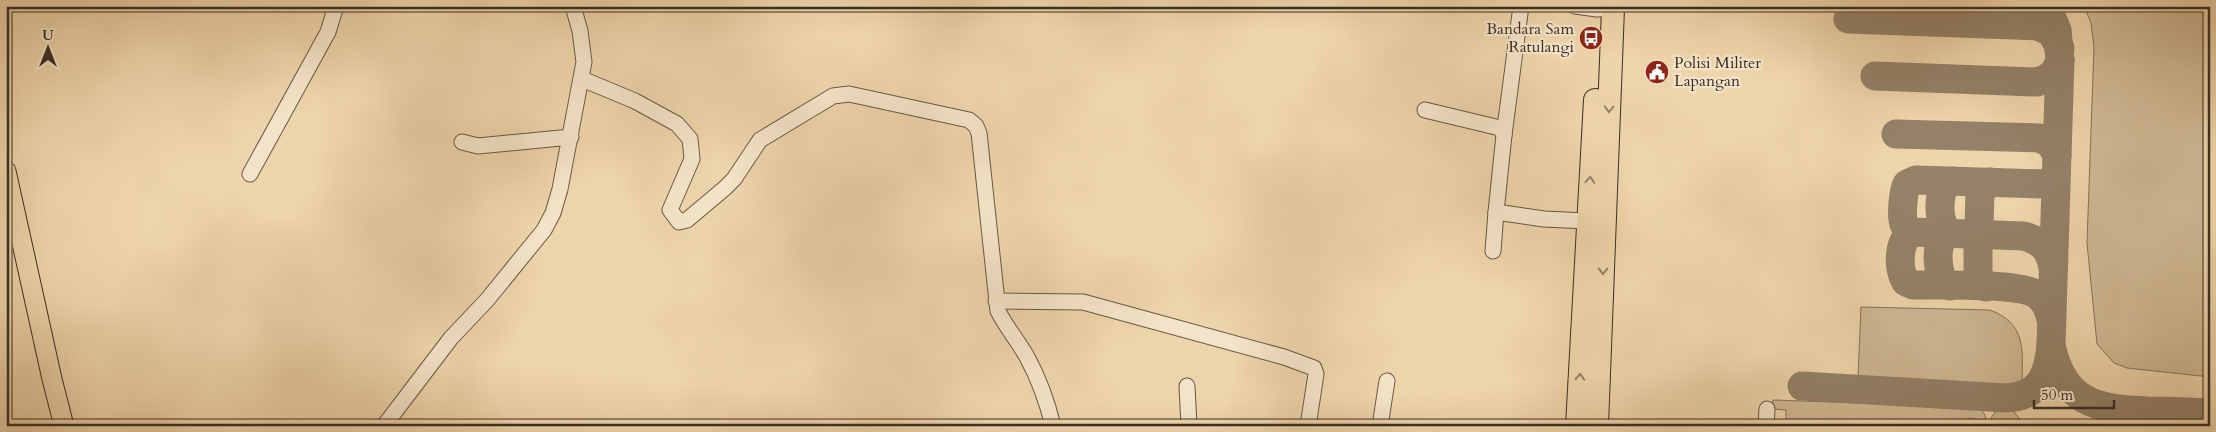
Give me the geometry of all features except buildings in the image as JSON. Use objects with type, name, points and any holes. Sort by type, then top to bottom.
[{"type":"highway","points":[[1577,426],[1594,112],[1606,8]]},
{"type":"highway","points":[[1597,426],[1611,33],[1606,8]]},
{"type":"main road","points":[[6,171],[64,426]]},
{"type":"street","points":[[250,174],[324,40],[336,6]]},
{"type":"street","points":[[384,426],[451,338],[487,300],[544,230],[553,213],[571,137],[584,62],[582,44],[573,6]]},
{"type":"street","points":[[1493,251],[1504,135],[1521,6]]},
{"type":"street","points":[[1575,6],[1606,8]]},
{"type":"street","points":[[582,79],[635,100],[677,124],[690,139],[692,159],[670,210],[679,222],[687,220],[734,179],[760,140],[833,96],[849,94],[970,120],[976,126],[979,133],[996,301],[1003,323],[1026,355],[1041,383],[1053,426]]},
{"type":"street","points":[[1426,110],[1500,128],[1504,135]]},
{"type":"street","points":[[462,142],[478,146],[571,137]]},
{"type":"street","points":[[1496,212],[1544,219],[1587,221]]},
{"type":"street","points":[[996,301],[1083,302],[1275,355],[1314,368],[1316,374],[1308,426]]},
{"type":"street","points":[[1380,426],[1387,381]]},
{"type":"street","points":[[1187,386],[1189,426]]},
{"type":"street","points":[[1766,426],[1767,409]]},
{"type":"shaded area","points":[[2084,6],[2210,6],[2210,377],[2127,368],[2114,363],[2097,344],[2087,243],[2094,47],[2091,23]]},
{"type":"shaded area","points":[[1861,307],[1990,310],[2001,315],[2016,329],[2022,347],[2022,380],[2014,386],[1862,380],[1858,376]]},
{"type":"shaded area","points":[[1773,400],[1974,407],[1984,414],[1987,426],[1979,426],[1979,420],[1969,418],[1968,426],[1786,426],[1786,410],[1773,409]]},
{"type":"shaded area","points":[[2005,407],[2014,412],[2023,423],[2075,426],[1991,426],[1991,418],[1996,411]]},
{"type":"taxiway","points":[[1802,386],[2006,398],[2027,393],[2040,382],[2050,356],[2051,345],[2060,60],[2057,30],[2047,6]]},
{"type":"taxiway","points":[[1848,19],[2038,26],[2051,32],[2060,48]]},
{"type":"taxiway","points":[[1875,76],[2037,82],[2046,79],[2052,74],[2060,60]]},
{"type":"taxiway","points":[[1896,134],[2039,138],[2050,143],[2057,155]]},
{"type":"taxiway","points":[[2053,268],[2047,251],[2035,240],[2023,236],[1913,232],[1905,226],[1903,210],[1904,192],[1907,184],[1916,180],[2044,184],[2051,182],[2056,173]]},
{"type":"taxiway","points":[[1950,286],[1942,279],[1938,252],[1941,241],[1951,233],[1943,225],[1940,204],[1945,185],[1953,181]]},
{"type":"taxiway","points":[[1986,287],[1978,279],[1978,247],[1980,239],[1988,235],[1980,229],[1979,225],[1980,192],[1990,182]]},
{"type":"taxiway","points":[[1913,232],[1904,241],[1900,254],[1901,270],[1906,282],[1913,285],[1978,285],[2027,290],[2036,294],[2045,302],[2051,320]]},
{"type":"taxiway","points":[[2051,345],[2056,364],[2073,391],[2084,399],[2098,405],[2129,410],[2210,413]]},
{"type":"place","name":"Bandara Sam Ratulangi","points":[[1591,38]]},
{"type":"place","name":"Polisi Militer Lapangan","points":[[1657,72]]}]
